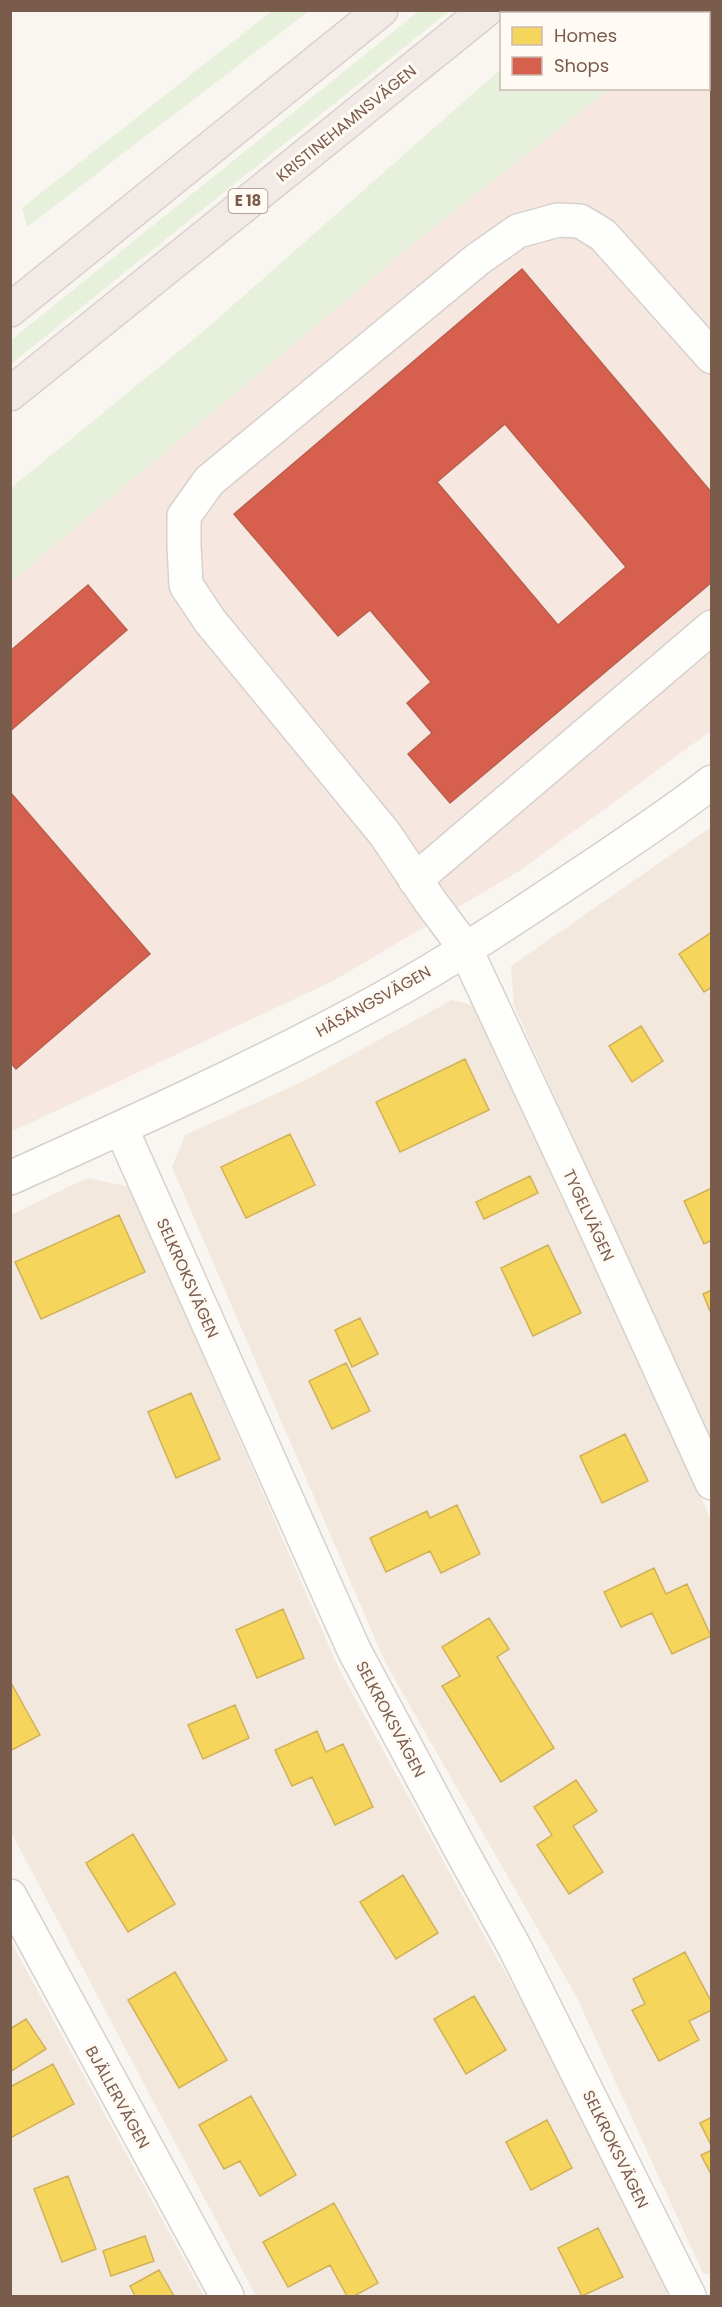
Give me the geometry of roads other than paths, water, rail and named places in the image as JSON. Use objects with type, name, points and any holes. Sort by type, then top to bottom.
[{"type":"highway","points":[[10,310],[381,10]]},
{"type":"highway","name":"KRISTINEHAMNSVÄGEN","points":[[10,394],[486,10]]},
{"type":"street","name":"TYGELVÄGEN","points":[[711,357],[603,235],[580,221],[569,220],[558,220],[518,231],[478,259],[209,481],[184,516],[186,585],[210,621],[385,834],[415,880],[465,948],[711,1483]]},
{"type":"street","points":[[415,880],[711,627]]},
{"type":"street","name":"HÄSÄNGSVÄGEN","points":[[10,1178],[121,1128],[380,1000],[543,900],[711,783]]},
{"type":"street","name":"SELKROKSVÄGEN","points":[[121,1128],[354,1650],[515,1948],[689,2296]]},
{"type":"street","name":"BJÄLLERVÄGEN","points":[[10,1896],[227,2296]]}]
